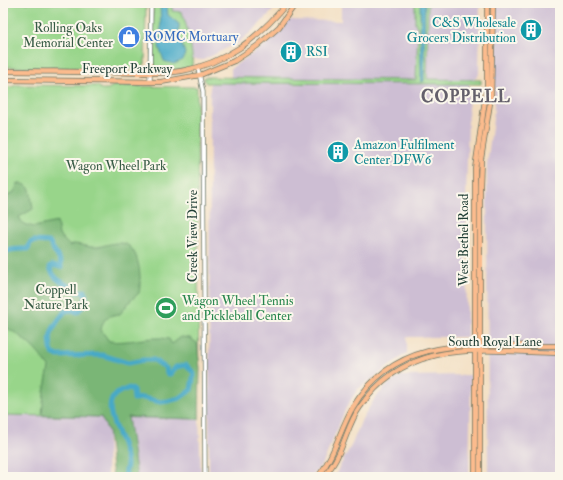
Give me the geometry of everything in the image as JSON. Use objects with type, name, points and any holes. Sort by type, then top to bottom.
[{"type":"main road","name":"Freeport Parkway","points":[[3,71],[150,73],[198,68],[216,62],[255,37],[274,21],[287,3]]},
{"type":"main road","name":"Freeport Parkway","points":[[3,80],[106,80],[150,82],[172,81],[200,75],[234,61],[260,43],[279,27],[296,3]]},
{"type":"main road","name":"West Bethel Road","points":[[488,3],[490,72]]},
{"type":"main road","name":"West Bethel Road","points":[[475,477],[477,344],[475,169],[481,140],[490,72],[493,3]]},
{"type":"main road","points":[[140,73],[150,65]]},
{"type":"main road","points":[[105,72],[106,80]]},
{"type":"main road","name":"South Royal Lane","points":[[324,477],[337,457],[354,406],[369,386],[390,368],[409,357],[432,349],[477,344],[560,346]]},
{"type":"main road","name":"South Royal Lane","points":[[318,477],[328,463],[347,425],[369,394],[394,373],[410,363],[435,354],[456,351],[560,353]]},
{"type":"main road","name":"West Bethel Road","points":[[477,351],[481,451],[480,477]]},
{"type":"main road","points":[[390,368],[394,373]]},
{"type":"main road","points":[[475,451],[481,451]]},
{"type":"street","points":[[150,82],[151,3]]},
{"type":"street","points":[[255,37],[260,43]]},
{"type":"street","name":"Creek View Drive","points":[[198,68],[203,92],[205,477]]},
{"type":"shaded area","points":[[172,3],[280,3],[257,27],[239,42],[203,60],[193,59],[189,41],[172,11]]},
{"type":"shaded area","points":[[341,3],[415,3],[415,23],[418,28],[417,80],[231,77],[231,68],[267,44],[288,20],[341,21]]},
{"type":"shaded area","points":[[428,3],[480,3],[479,74],[476,78],[471,80],[427,79]]},
{"type":"shaded area","points":[[495,3],[560,3],[560,477],[488,477],[487,165],[494,112]]},
{"type":"shaded area","points":[[210,83],[469,84],[466,199],[467,337],[407,337],[407,353],[358,389],[346,408],[323,463],[311,477],[209,477]]},
{"type":"shaded area","points":[[471,375],[469,477],[334,477],[352,444],[362,419],[375,398],[390,383],[401,376]]},
{"type":"shaded area","points":[[3,415],[101,417],[108,431],[107,477],[3,477]]},
{"type":"shaded area","points":[[128,417],[199,419],[201,477],[137,477]]},
{"type":"green space","name":"Rolling Oaks Memorial Center","points":[[3,3],[146,3],[145,64],[139,69],[3,67]]},
{"type":"green space","points":[[153,3],[172,3],[172,11],[182,12],[191,47],[192,67],[165,71],[155,70],[152,68]]},
{"type":"green space","points":[[415,3],[428,3],[427,79],[481,80],[481,84],[206,83],[204,80],[204,77],[416,80],[418,29],[415,23]]},
{"type":"green space","name":"Wagon Wheel Park","points":[[3,85],[11,87],[17,85],[98,86],[101,89],[108,89],[113,86],[197,87],[199,419],[3,415]]},
{"type":"green space","name":"Coppell Nature Park","points":[[18,183],[26,185],[30,189],[33,209],[19,217],[23,224],[34,227],[57,222],[59,235],[70,246],[75,244],[95,247],[121,243],[132,249],[136,256],[140,272],[139,293],[130,301],[120,314],[109,316],[103,323],[101,330],[109,341],[116,342],[162,338],[169,339],[172,344],[181,337],[190,338],[197,343],[200,368],[199,419],[128,417],[137,477],[113,477],[108,431],[101,417],[42,415],[44,392],[49,367],[29,344],[10,329],[3,326],[3,199],[14,192]]},
{"type":"water","points":[[167,3],[168,15],[179,24],[179,37],[185,53],[183,60],[174,64],[164,61],[159,47],[161,35],[160,4]]},
{"type":"water","points":[[420,3],[425,3],[424,81],[421,82]]},
{"type":"waterway","points":[[3,248],[6,251],[28,249],[30,243],[34,241],[49,242],[61,262],[61,267],[52,265],[50,267],[54,276],[78,292],[85,291],[86,303],[77,312],[72,310],[65,311],[54,326],[50,340],[52,353],[58,356],[102,355],[128,363],[143,360],[154,360],[166,368],[167,374],[170,374],[176,367],[186,365],[194,373],[191,390],[180,398],[161,402],[143,398],[134,399],[133,390],[129,388],[116,394],[111,400],[111,413],[127,460],[126,477]]},
{"type":"place","name":"C&S Wholesale Grocers Distribution","points":[[531,30]]},
{"type":"place","name":"ROMC Mortuary","points":[[129,37]]},
{"type":"place","name":"RSI","points":[[291,52]]},
{"type":"place","name":"Amazon Fulfilment Center DFW6","points":[[338,152]]},
{"type":"place","name":"Wagon Wheel Tennis and Pickleball Center","points":[[166,308]]},
{"type":"district","name":"COPPELL","points":[[466,96]]}]
